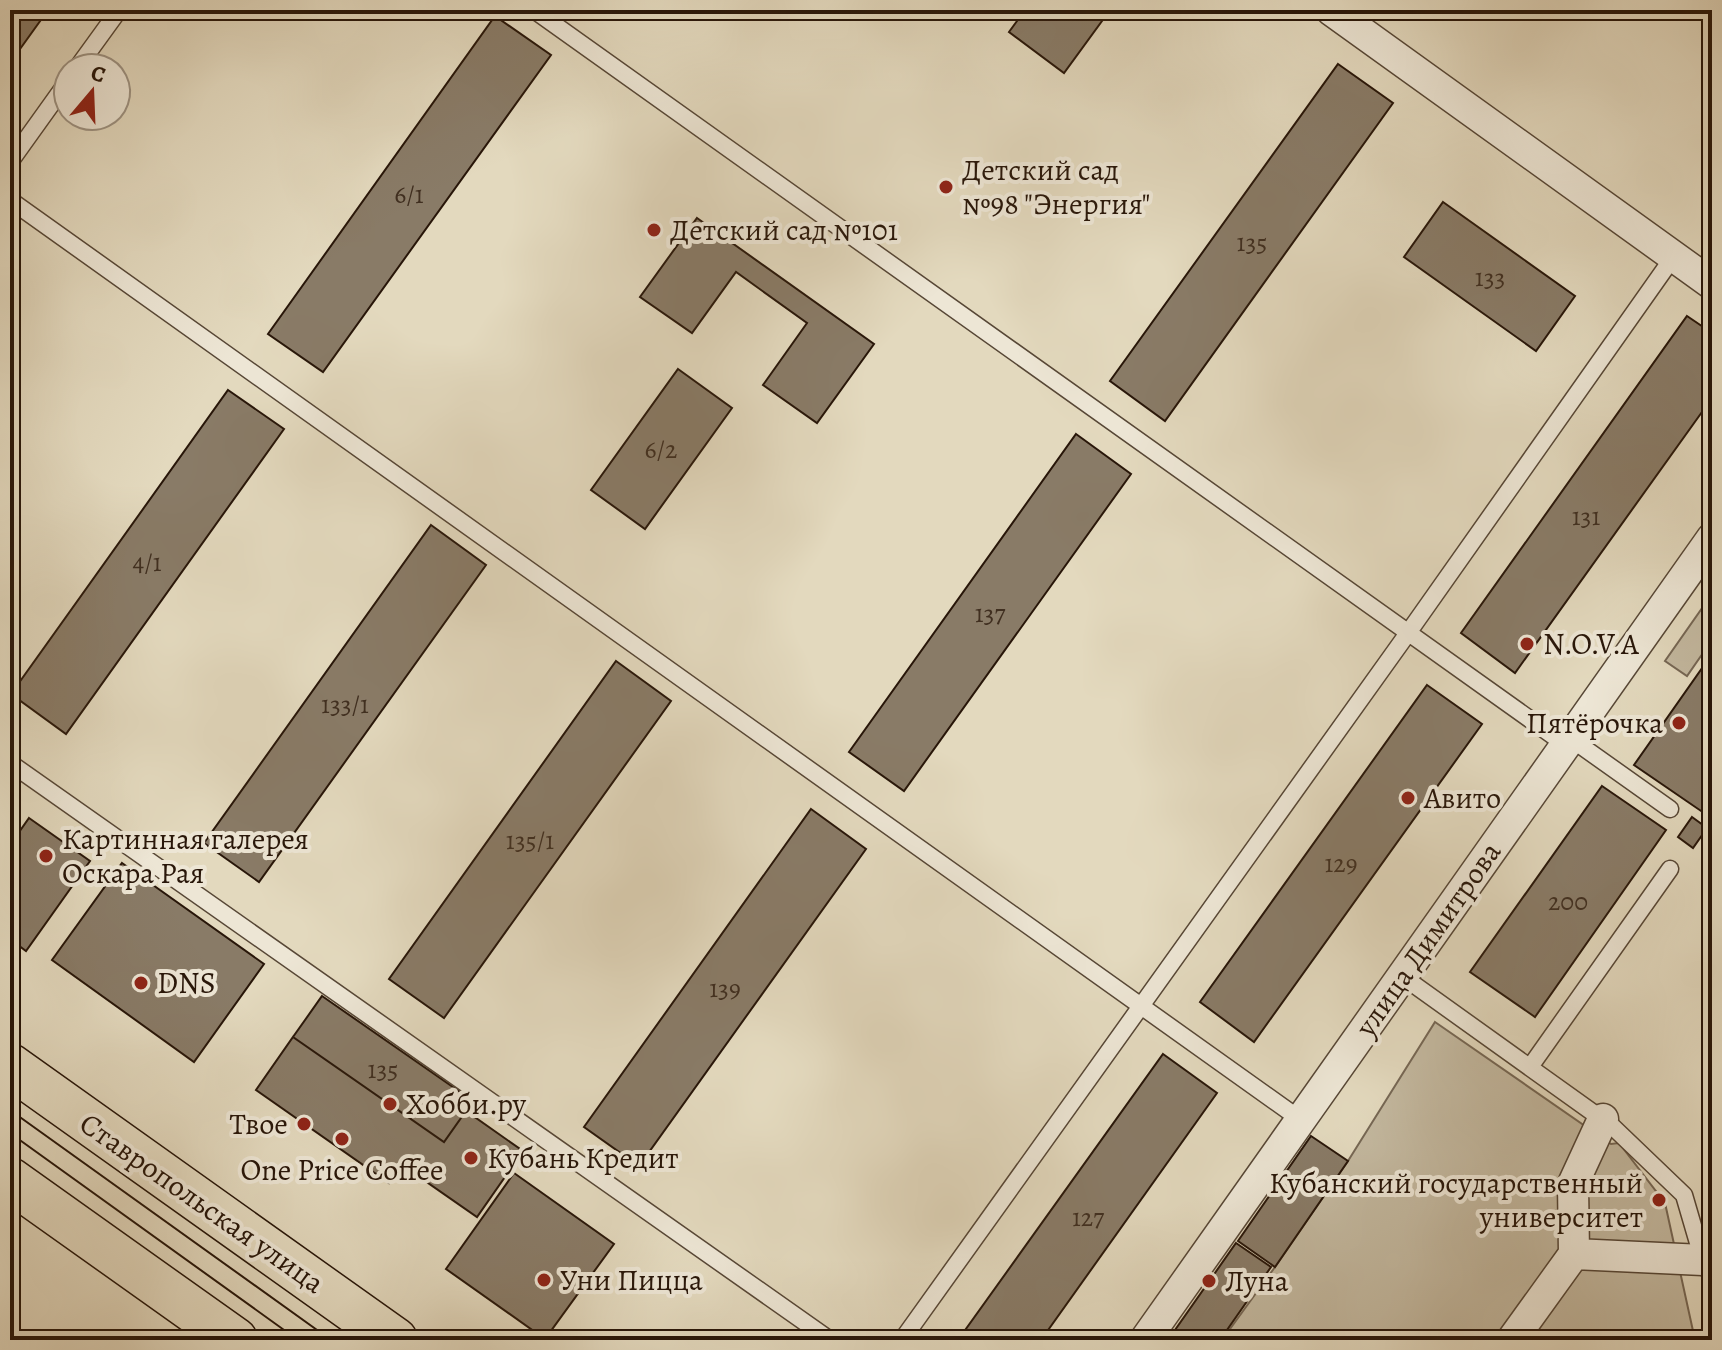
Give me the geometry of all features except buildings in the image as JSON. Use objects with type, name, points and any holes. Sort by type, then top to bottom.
[{"type":"main road","name":"Ставропольская улица","points":[[10,1066],[395,1340]]},
{"type":"main road","points":[[10,1180],[235,1340]]},
{"type":"street","points":[[1331,10],[1712,284]]},
{"type":"street","name":"улица Димитрова","points":[[1145,1340],[1301,1120],[1337,1082],[1402,976],[1712,538]]},
{"type":"street","points":[[1512,1340],[1574,1254],[1573,1184],[1603,1119]]},
{"type":"street","points":[[1574,1254],[1707,1262]]},
{"type":"lane","points":[[89,52],[119,10]]},
{"type":"lane","points":[[534,10],[1408,633],[1670,809]]},
{"type":"lane","points":[[10,162],[52,103]]},
{"type":"lane","points":[[10,200],[1301,1120]]},
{"type":"lane","points":[[902,1340],[1674,256]]},
{"type":"lane","points":[[10,763],[830,1340]]},
{"type":"lane","points":[[1530,1067],[1670,869]]},
{"type":"lane","points":[[1402,976],[1603,1119],[1684,1195],[1707,1262]]},
{"type":"shaded area","points":[[1712,594],[1712,640],[1687,676],[1665,661]]},
{"type":"shaded area","points":[[1435,1022],[1611,1144],[1619,1143],[1665,1203],[1695,1340],[1222,1340],[1348,1161]]},
{"type":"tram line","points":[[10,1110],[331,1340]]},
{"type":"tram line","points":[[10,1133],[298,1340]]},
{"type":"place","name":"Детский сад №98 \"Энергия\"","points":[[946,187]]},
{"type":"place","name":"Детский сад №101","points":[[654,230]]},
{"type":"place","name":"N.O.V.A","points":[[1527,644]]},
{"type":"place","name":"Пятёрочка","points":[[1679,723]]},
{"type":"place","name":"Авито","points":[[1408,798]]},
{"type":"place","name":"Картинная галерея Оскара Рая","points":[[46,856]]},
{"type":"place","name":"DNS","points":[[141,983]]},
{"type":"place","name":"Хобби.ру","points":[[390,1104]]},
{"type":"place","name":"Твое","points":[[304,1124]]},
{"type":"place","name":"One Price Coffee","points":[[342,1139]]},
{"type":"place","name":"Кубань Кредит","points":[[471,1158]]},
{"type":"place","name":"Кубанский государственный университет","points":[[1659,1200]]},
{"type":"place","name":"Уни Пицца","points":[[544,1280]]},
{"type":"place","name":"Луна","points":[[1209,1281]]}]
